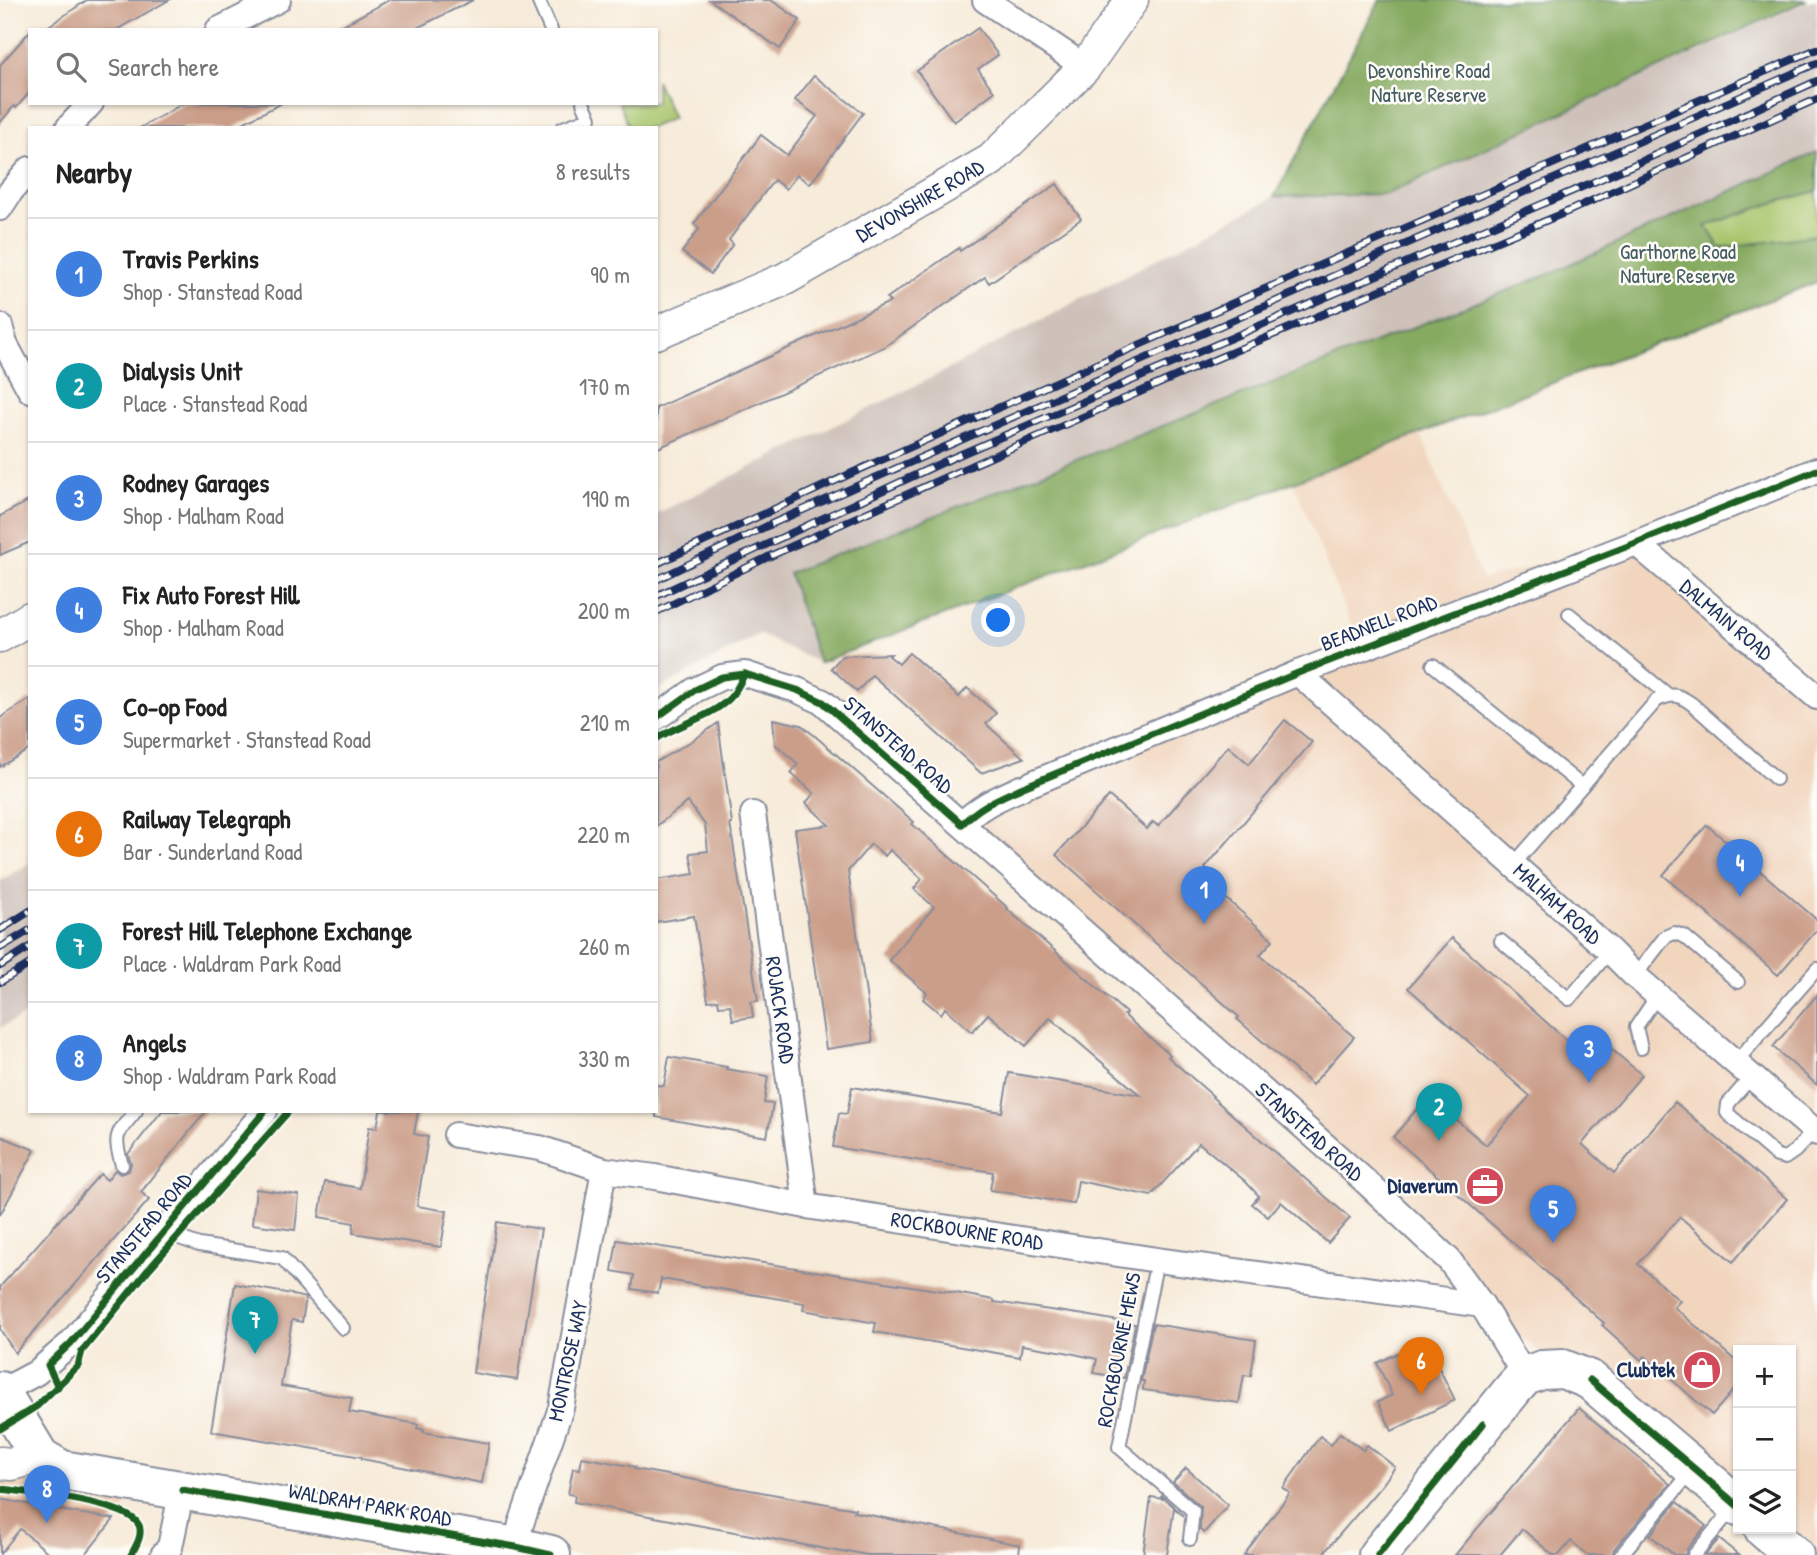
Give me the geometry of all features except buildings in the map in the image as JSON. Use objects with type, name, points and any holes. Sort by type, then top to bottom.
[{"type":"highway","points":[[1377,1555],[1514,1388],[1525,1376],[1542,1370],[1563,1369],[1590,1380],[1733,1501]]},
{"type":"highway","points":[[0,1392],[40,1457]]},
{"type":"highway","name":"WALDRAM PARK ROAD","points":[[40,1457],[62,1470],[534,1551]]},
{"type":"highway","points":[[1770,1534],[1794,1555]]},
{"type":"street","points":[[222,28],[278,0]]},
{"type":"street","points":[[985,0],[1085,67]]},
{"type":"street","name":"DEVONSHIRE ROAD","points":[[658,332],[785,279],[991,160],[1085,67],[1132,0]]},
{"type":"street","points":[[70,126],[89,105]]},
{"type":"street","points":[[0,208],[28,171]]},
{"type":"street","points":[[2,338],[28,386]]},
{"type":"street","name":"BEADNELL ROAD","points":[[962,824],[983,806],[1027,786],[1298,673],[1817,470]]},
{"type":"street","name":"DALMAIN ROAD","points":[[1636,543],[1817,697]]},
{"type":"street","points":[[0,636],[28,619]]},
{"type":"street","name":"MALHAM ROAD","points":[[1298,673],[1657,996],[1816,1132]]},
{"type":"street","name":"STANSTEAD ROAD","points":[[658,717],[695,690],[722,677],[745,674],[822,702],[1366,1181],[1449,1260],[1482,1305],[1525,1376]]},
{"type":"street","name":"ROJACK ROAD","points":[[753,814],[806,1206]]},
{"type":"street","name":"STANSTEAD ROAD","points":[[0,1392],[36,1373],[71,1343],[263,1113]]},
{"type":"street","name":"ROCKBOURNE ROAD","points":[[456,1135],[540,1148],[604,1170],[806,1206],[1157,1260],[1482,1305]]},
{"type":"street","name":"MONTROSE WAY","points":[[534,1551],[522,1524],[561,1408],[604,1170]]},
{"type":"street","points":[[0,1463],[12,1464],[40,1457]]},
{"type":"street","points":[[163,1555],[170,1547],[182,1490]]},
{"type":"lane","points":[[538,0],[550,28]]},
{"type":"lane","points":[[568,126],[590,118],[584,105]]},
{"type":"lane","points":[[1569,614],[1668,695]]},
{"type":"lane","points":[[1433,665],[1582,786]]},
{"type":"lane","points":[[1513,865],[1657,700],[1668,695],[1681,695],[1776,779]]},
{"type":"lane","points":[[1635,976],[1665,937],[1674,933],[1684,936],[1738,982]]},
{"type":"lane","points":[[1501,941],[1569,999],[1610,951]]},
{"type":"lane","points":[[1816,1132],[1785,1158],[1777,1156],[1727,1113],[1728,1104],[1743,1070],[1817,969]]},
{"type":"lane","points":[[1641,1048],[1636,1027],[1657,996]]},
{"type":"lane","points":[[122,1165],[116,1143],[118,1133],[133,1113]]},
{"type":"lane","points":[[163,1232],[198,1245],[282,1258],[343,1328]]},
{"type":"lane","name":"ROCKBOURNE MEWS","points":[[1157,1260],[1119,1447],[1193,1511],[1189,1539]]},
{"type":"lane","points":[[1621,1555],[1695,1468]]},
{"type":"lane","points":[[1694,1555],[1733,1510]]},
{"type":"shaded area","points":[[1817,0],[1817,152],[1549,274],[789,573],[819,663],[759,634],[658,690],[658,513],[941,373],[1274,197],[1387,194]]},
{"type":"shaded area","points":[[1420,433],[1482,579],[1636,543],[1817,697],[1817,1555],[1788,1555],[1790,1534],[1796,1534],[1796,1345],[1733,1345],[1733,1510],[1482,1305],[962,824],[1298,673],[1352,628],[1294,483]]},
{"type":"shaded area","points":[[28,864],[28,1013],[0,1028],[0,881]]},
{"type":"shaded area","points":[[0,1453],[9,1478],[128,1504],[87,1555],[0,1555]]},
{"type":"green space","name":"Devonshire Road Nature Reserve","points":[[1380,0],[1807,0],[1387,194],[1274,197]]},
{"type":"green space","points":[[658,84],[673,118],[655,126],[628,126],[620,105],[658,105]]},
{"type":"green space","name":"Garthorne Road Nature Reserve","points":[[1817,152],[1817,191],[1706,226],[1720,248],[1817,235],[1817,282],[819,663],[789,573],[1549,274]]},
{"type":"green space","points":[[1817,191],[1817,235],[1720,248],[1706,226],[1769,204]]},
{"type":"railway","points":[[658,563],[852,473],[1258,292],[1817,49]]},
{"type":"railway","points":[[658,579],[767,526],[904,465],[1817,63]]},
{"type":"railway","points":[[658,595],[952,458],[1633,165],[1817,81]]},
{"type":"railway","points":[[658,611],[768,557],[977,463],[1218,358],[1569,211],[1817,99]]},
{"type":"railway","points":[[0,930],[28,912]]},
{"type":"railway","points":[[0,948],[28,931]]},
{"type":"railway","points":[[0,966],[28,948]]},
{"type":"railway","points":[[0,982],[28,965]]},
{"type":"cycle path","points":[[658,717],[695,690],[722,677],[745,674],[797,690],[823,702],[962,824],[983,807],[1021,788],[1298,673],[1817,470]]},
{"type":"cycle path","points":[[658,738],[723,704],[734,693],[745,674]]},
{"type":"cycle path","points":[[58,1387],[48,1365],[71,1343],[263,1113]]},
{"type":"cycle path","points":[[0,1429],[37,1406],[78,1366],[82,1351],[148,1270],[287,1113]]},
{"type":"cycle path","points":[[1590,1380],[1733,1502]]},
{"type":"cycle path","points":[[1378,1555],[1483,1424]]},
{"type":"cycle path","points":[[0,1489],[97,1504],[131,1517],[139,1525],[140,1533],[131,1555]]},
{"type":"cycle path","points":[[182,1490],[551,1555]]},
{"type":"place","name":"Fix Auto Forest Hill","points":[[1740,897]]},
{"type":"place","name":"Travis Perkins","points":[[1204,924]]},
{"type":"place","name":"Rodney Garages","points":[[1589,1083]]},
{"type":"place","name":"Dialysis Unit","points":[[1439,1141]]},
{"type":"place","name":"Diaverum","points":[[1485,1186]]},
{"type":"place","name":"Co-op Food","points":[[1553,1243]]},
{"type":"place","name":"Forest Hill Telephone Exchange","points":[[255,1354]]},
{"type":"place","name":"Clubtek","points":[[1702,1370]]},
{"type":"place","name":"Railway Telegraph","points":[[1421,1395]]},
{"type":"place","name":"Angels","points":[[47,1523]]}]
